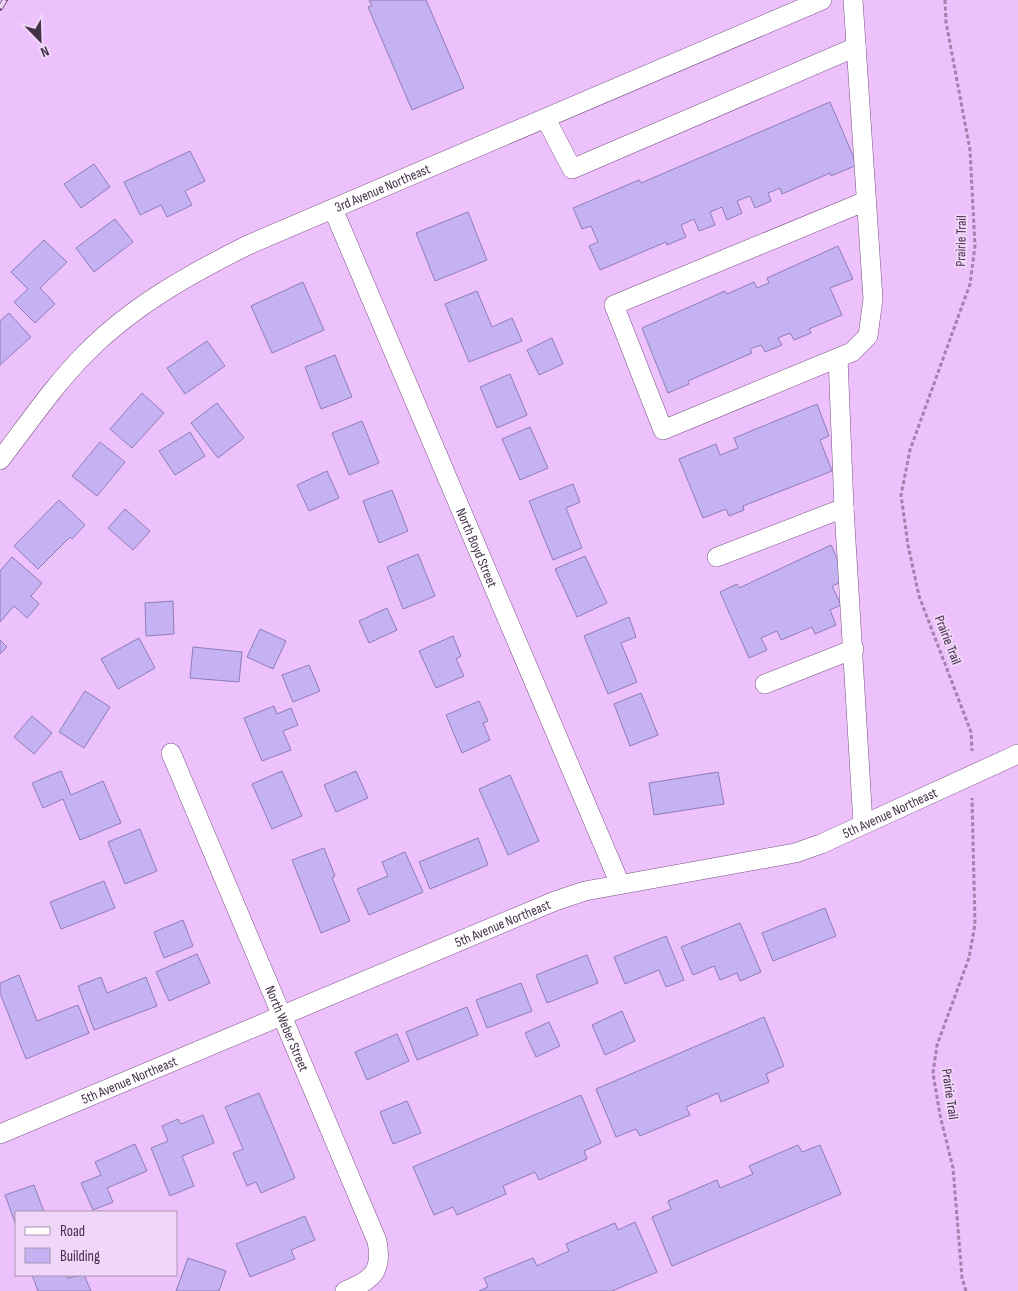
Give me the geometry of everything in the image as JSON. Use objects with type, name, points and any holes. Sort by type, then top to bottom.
[{"type":"street","name":"3rd Avenue Northeast","points":[[0,460],[54,390],[86,353],[118,325],[160,293],[198,270],[248,245],[822,0]]},
{"type":"street","points":[[853,0],[873,299],[868,336],[852,352],[663,430],[614,305],[866,201]]},
{"type":"street","points":[[546,118],[572,169],[856,47]]},
{"type":"street","name":"North Boyd Street","points":[[333,209],[620,884]]},
{"type":"street","points":[[838,358],[844,508],[864,824]]},
{"type":"street","points":[[717,557],[844,508]]},
{"type":"street","points":[[765,684],[854,649]]},
{"type":"street","name":"North Weber Street","points":[[171,753],[283,1014],[377,1241],[378,1267],[363,1284],[346,1291]]},
{"type":"street","name":"5th Avenue Northeast","points":[[0,1134],[555,901],[585,891],[620,884],[795,853],[820,844],[1018,754]]},
{"type":"path","name":"Prairie Trail","points":[[945,0],[946,22],[970,150],[975,246],[970,284],[910,450],[902,495],[908,545],[919,596],[971,732],[975,924],[969,958],[937,1045],[933,1073],[940,1115],[953,1168],[962,1278],[966,1291]]},
{"type":"building","points":[[369,0],[426,0],[464,88],[412,110],[368,7],[372,6]]},
{"type":"building","points":[[830,102],[857,165],[831,176],[830,173],[782,194],[780,188],[768,193],[771,201],[755,208],[750,196],[737,201],[742,213],[727,220],[722,207],[710,212],[715,225],[699,231],[694,219],[681,225],[686,237],[667,245],[666,242],[600,270],[589,246],[598,242],[591,226],[582,229],[573,208],[639,180],[641,183]]},
{"type":"building","points":[[190,151],[205,181],[185,191],[192,205],[167,217],[161,205],[140,215],[124,182]]},
{"type":"building","points":[[94,164],[110,187],[81,208],[64,184]]},
{"type":"building","points":[[468,212],[487,260],[435,281],[416,233]]},
{"type":"building","points":[[115,219],[133,242],[94,272],[76,248]]},
{"type":"building","points":[[44,240],[67,262],[40,288],[55,304],[35,323],[14,302],[28,289],[11,272]]},
{"type":"building","points":[[838,246],[853,279],[830,288],[842,315],[809,329],[811,333],[794,340],[790,333],[778,338],[782,345],[765,352],[761,345],[750,349],[752,353],[688,381],[689,384],[668,393],[642,328],[725,291],[727,294],[754,282],[757,288],[769,283],[767,278]]},
{"type":"building","points":[[303,282],[324,330],[272,353],[251,306]]},
{"type":"building","points":[[477,291],[492,327],[512,318],[522,341],[469,362],[445,304]]},
{"type":"building","points":[[9,313],[31,337],[0,365],[0,321]]},
{"type":"building","points":[[552,338],[563,364],[539,375],[527,350]]},
{"type":"building","points":[[207,341],[225,366],[185,394],[167,368]]},
{"type":"building","points":[[335,355],[352,397],[321,409],[305,367]]},
{"type":"building","points":[[510,374],[527,415],[497,428],[480,387]]},
{"type":"building","points":[[142,393],[164,413],[132,448],[110,429]]},
{"type":"building","points":[[217,403],[244,438],[218,458],[191,423]]},
{"type":"building","points":[[817,404],[829,436],[820,440],[832,471],[743,506],[744,510],[729,516],[726,509],[703,518],[679,459],[716,444],[720,455],[738,448],[734,438]]},
{"type":"building","points":[[362,421],[379,463],[349,475],[332,433]]},
{"type":"building","points":[[530,427],[548,468],[520,480],[502,439]]},
{"type":"building","points":[[190,432],[205,456],[175,475],[159,451]]},
{"type":"building","points":[[100,442],[125,462],[97,496],[72,476]]},
{"type":"building","points":[[327,471],[339,498],[309,511],[297,485]]},
{"type":"building","points":[[573,484],[580,502],[566,508],[582,548],[553,560],[529,501]]},
{"type":"building","points":[[392,490],[408,531],[379,543],[363,501]]},
{"type":"building","points":[[59,500],[85,525],[38,569],[14,546]]},
{"type":"building","points":[[125,509],[150,531],[133,550],[108,528]]},
{"type":"building","points":[[831,545],[846,580],[832,586],[841,605],[830,610],[836,625],[815,634],[812,627],[781,640],[777,631],[761,638],[767,650],[749,658],[720,592],[737,584],[739,588]]},
{"type":"building","points":[[418,554],[435,596],[403,609],[387,567]]},
{"type":"building","points":[[585,556],[607,603],[577,617],[555,569]]},
{"type":"building","points":[[12,557],[42,583],[31,596],[39,604],[27,618],[14,606],[0,622],[0,571]]},
{"type":"building","points":[[173,601],[174,634],[146,636],[145,603]]},
{"type":"building","points":[[387,608],[397,630],[369,643],[359,621]]},
{"type":"building","points":[[629,617],[636,637],[621,643],[637,682],[608,694],[584,636]]},
{"type":"building","points":[[260,629],[286,641],[273,669],[247,657]]},
{"type":"building","points":[[453,636],[461,656],[456,659],[464,676],[436,688],[419,651]]},
{"type":"building","points":[[139,638],[155,668],[118,689],[101,659]]},
{"type":"building","points":[[0,640],[7,647],[0,654]]},
{"type":"building","points":[[193,647],[242,652],[239,682],[190,678]]},
{"type":"building","points":[[309,665],[320,691],[293,702],[282,675]]},
{"type":"building","points":[[85,691],[110,707],[84,748],[59,732]]},
{"type":"building","points":[[641,693],[658,735],[630,746],[614,704]]},
{"type":"building","points":[[479,701],[488,721],[483,723],[490,740],[462,753],[446,715]]},
{"type":"building","points":[[274,706],[277,714],[291,708],[298,725],[283,731],[291,750],[262,761],[244,718]]},
{"type":"building","points":[[32,716],[52,733],[34,754],[14,737]]},
{"type":"building","points":[[61,771],[71,795],[103,781],[121,823],[80,840],[63,799],[43,808],[32,783]]},
{"type":"building","points":[[282,771],[302,816],[272,829],[252,784]]},
{"type":"building","points":[[356,771],[368,798],[336,812],[324,785]]},
{"type":"building","points":[[718,772],[724,804],[654,815],[649,783]]},
{"type":"building","points":[[510,775],[539,841],[508,855],[479,789]]},
{"type":"building","points":[[140,829],[157,871],[125,884],[108,842]]},
{"type":"building","points":[[478,838],[488,865],[430,889],[419,862]]},
{"type":"building","points":[[324,848],[335,876],[332,878],[350,921],[321,933],[292,860]]},
{"type":"building","points":[[405,852],[423,892],[369,915],[357,889],[388,876],[382,862]]},
{"type":"building","points":[[104,881],[115,908],[61,929],[50,902]]},
{"type":"building","points":[[825,908],[836,936],[773,961],[762,933]]},
{"type":"building","points":[[183,920],[193,946],[164,958],[154,932]]},
{"type":"building","points":[[740,923],[761,972],[740,981],[737,973],[720,980],[714,966],[693,975],[681,947]]},
{"type":"building","points":[[666,936],[684,980],[666,987],[659,970],[625,984],[614,957]]},
{"type":"building","points":[[197,954],[210,983],[169,1001],[156,972]]},
{"type":"building","points":[[587,955],[598,983],[547,1003],[536,975]]},
{"type":"building","points":[[19,975],[37,1021],[78,1005],[89,1033],[26,1059],[0,993],[0,983]]},
{"type":"building","points":[[101,977],[107,993],[146,977],[157,1006],[94,1030],[78,986]]},
{"type":"building","points":[[521,983],[532,1011],[487,1028],[476,1000]]},
{"type":"building","points":[[467,1007],[478,1035],[417,1060],[406,1032]]},
{"type":"building","points":[[622,1011],[635,1041],[605,1055],[592,1025]]},
{"type":"building","points":[[764,1017],[784,1066],[766,1074],[769,1082],[721,1102],[718,1093],[686,1107],[690,1115],[640,1136],[636,1129],[616,1137],[596,1089]]},
{"type":"building","points":[[549,1022],[560,1046],[536,1057],[525,1033]]},
{"type":"building","points":[[397,1034],[409,1061],[367,1080],[355,1052]]},
{"type":"building","points":[[259,1093],[295,1178],[261,1193],[256,1182],[247,1186],[233,1153],[243,1149],[225,1107]]},
{"type":"building","points":[[581,1095],[601,1143],[584,1151],[587,1159],[539,1180],[535,1172],[503,1186],[506,1194],[457,1215],[453,1207],[434,1215],[413,1167]]},
{"type":"building","points":[[407,1101],[421,1133],[393,1144],[380,1112]]},
{"type":"building","points":[[203,1115],[214,1143],[182,1156],[194,1186],[170,1196],[151,1148],[168,1141],[162,1126],[178,1119],[181,1124]]},
{"type":"building","points":[[135,1144],[147,1171],[107,1188],[113,1202],[93,1210],[81,1183],[101,1175],[95,1162]]},
{"type":"building","points":[[798,1145],[802,1152],[820,1145],[841,1194],[672,1266],[652,1217],[671,1209],[668,1201],[717,1180],[720,1188],[753,1174],[749,1166]]},
{"type":"building","points":[[34,1185],[44,1211],[15,1211],[15,1222],[5,1195]]},
{"type":"building","points":[[305,1216],[315,1240],[291,1250],[295,1259],[250,1277],[236,1244]]},
{"type":"building","points":[[635,1222],[657,1272],[612,1291],[479,1291],[488,1287],[484,1278],[533,1258],[537,1266],[569,1251],[566,1244],[615,1223],[618,1230]]},
{"type":"building","points":[[188,1258],[226,1271],[219,1291],[176,1291]]},
{"type":"building","points":[[32,1276],[66,1276],[67,1278],[84,1276],[91,1291],[38,1291]]},
{"type":"railway","points":[[0,8],[5,0]]}]
